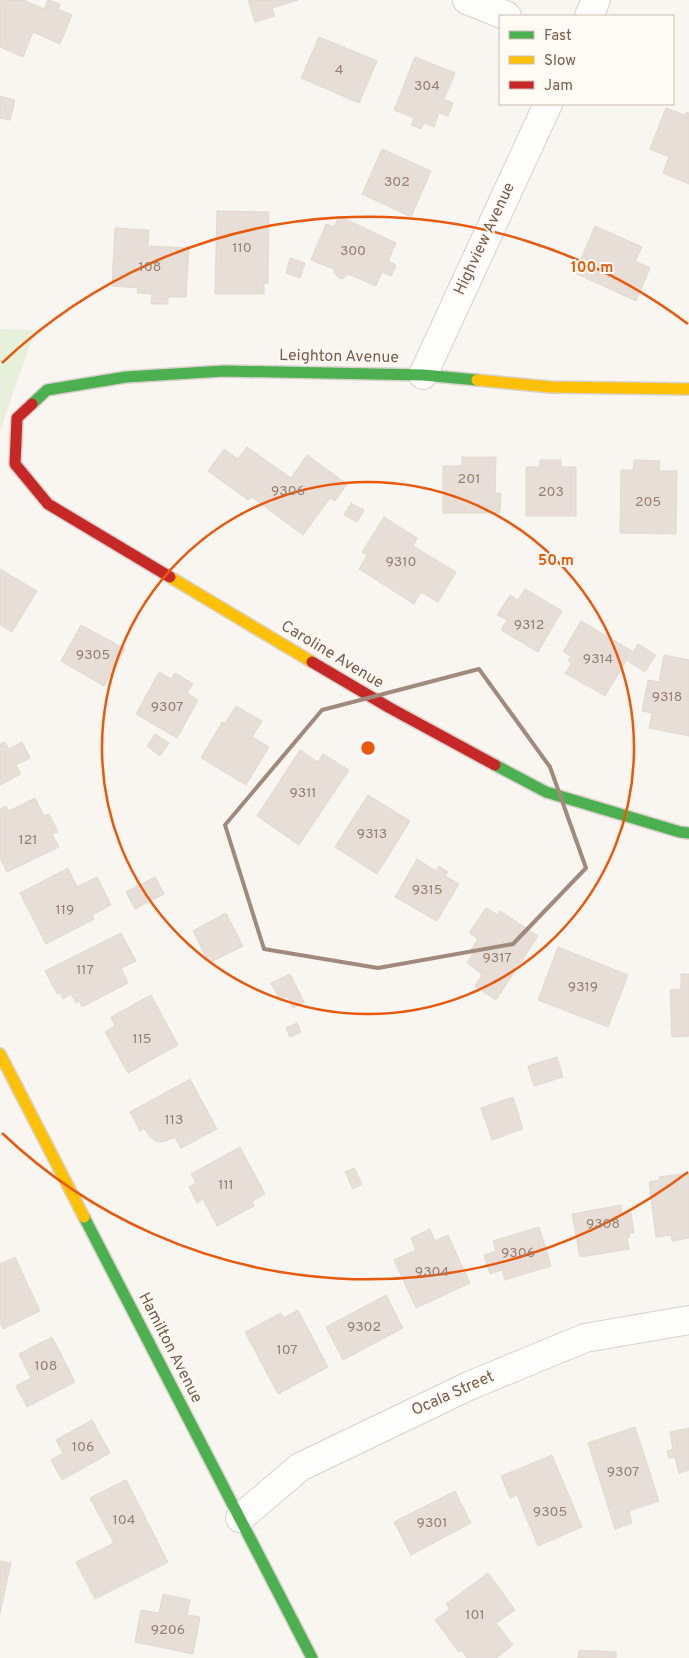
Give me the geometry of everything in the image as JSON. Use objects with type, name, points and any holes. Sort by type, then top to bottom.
[{"type":"street","points":[[467,0],[504,15]]},
{"type":"street","points":[[588,15],[596,0]]},
{"type":"street","name":"Highview Avenue","points":[[423,375],[548,105]]},
{"type":"street","name":"Leighton Avenue","points":[[16,435],[17,418],[47,390],[126,377],[224,371],[423,375],[550,387],[689,389]]},
{"type":"street","name":"Caroline Avenue","points":[[16,435],[15,464],[48,504],[390,708],[546,792],[680,832],[689,833]]},
{"type":"street","name":"Hamilton Avenue","points":[[0,1054],[312,1658]]},
{"type":"street","name":"Ocala Street","points":[[240,1518],[300,1467],[471,1385],[585,1338],[689,1320]]},
{"type":"highlighted area","points":[[479,669],[550,767],[586,868],[513,944],[378,968],[264,949],[225,825],[322,710]]},
{"type":"green space","points":[[0,329],[35,330],[0,431]]},
{"type":"building","points":[[0,0],[24,0],[44,9],[48,0],[60,4],[58,9],[72,15],[60,44],[33,32],[23,57],[0,47]]},
{"type":"building","points":[[248,0],[298,0],[272,8],[275,16],[255,22]]},
{"type":"building","points":[[319,37],[377,61],[359,103],[301,78]]},
{"type":"building","points":[[415,57],[455,73],[444,99],[453,103],[448,116],[439,113],[434,127],[424,123],[421,129],[411,125],[414,118],[394,110]]},
{"type":"building","points":[[0,96],[15,100],[10,120],[0,118]]},
{"type":"building","points":[[666,108],[685,115],[687,112],[689,113],[689,184],[663,173],[669,157],[650,149]]},
{"type":"building","points":[[382,149],[431,171],[411,217],[362,194]]},
{"type":"building","points":[[217,211],[269,212],[268,283],[264,283],[264,294],[215,294]]},
{"type":"building","points":[[339,216],[396,243],[388,261],[396,265],[391,276],[382,272],[376,286],[348,274],[343,279],[339,278],[334,273],[334,269],[311,260],[326,224],[334,227]]},
{"type":"building","points":[[595,226],[642,247],[635,261],[650,268],[636,301],[575,273]]},
{"type":"building","points":[[115,228],[149,230],[148,246],[189,248],[186,297],[168,297],[168,304],[151,304],[152,294],[137,293],[138,288],[112,286]]},
{"type":"building","points":[[290,258],[305,263],[300,278],[286,273]]},
{"type":"building","points":[[247,447],[291,478],[307,455],[347,484],[335,501],[330,498],[303,535],[252,497],[248,500],[208,471],[224,449],[238,459]]},
{"type":"building","points":[[462,457],[496,457],[495,493],[501,493],[500,513],[443,513],[443,466],[462,466]]},
{"type":"building","points":[[540,460],[561,460],[561,467],[576,467],[576,516],[526,516],[526,467],[540,467]]},
{"type":"building","points":[[634,460],[660,461],[659,471],[677,471],[676,534],[620,533],[621,470],[633,470]]},
{"type":"building","points":[[351,503],[364,510],[357,522],[344,515]]},
{"type":"building","points":[[384,517],[417,538],[413,546],[456,572],[438,602],[421,592],[414,604],[359,569],[367,555],[362,552]]},
{"type":"building","points":[[0,569],[37,591],[12,632],[0,625]]},
{"type":"building","points":[[525,589],[562,611],[538,652],[501,630],[507,620],[497,615],[510,595],[518,600]]},
{"type":"building","points":[[581,621],[632,651],[605,696],[565,673],[572,663],[568,661],[571,656],[563,652]]},
{"type":"building","points":[[81,625],[125,649],[104,686],[61,661]]},
{"type":"building","points":[[638,644],[656,655],[645,672],[628,661]]},
{"type":"building","points":[[664,655],[689,660],[689,736],[649,728],[652,713],[642,711],[648,680],[659,682]]},
{"type":"building","points":[[159,672],[171,679],[175,673],[193,684],[187,693],[198,700],[177,738],[136,714]]},
{"type":"building","points":[[236,706],[262,721],[252,737],[269,747],[246,785],[201,758],[222,722],[225,723]]},
{"type":"building","points":[[155,734],[169,743],[160,756],[147,746]]},
{"type":"building","points":[[5,742],[9,749],[22,742],[30,758],[16,765],[21,774],[0,785],[0,744]]},
{"type":"building","points":[[300,750],[318,762],[323,754],[349,770],[299,845],[257,816]]},
{"type":"building","points":[[368,795],[410,821],[377,874],[335,847]]},
{"type":"building","points":[[35,798],[44,816],[49,814],[58,832],[52,834],[59,847],[7,872],[0,858],[0,809],[6,806],[9,811]]},
{"type":"building","points":[[417,859],[436,871],[439,866],[448,872],[445,876],[459,884],[437,921],[395,897]]},
{"type":"building","points":[[68,868],[77,887],[97,877],[111,905],[92,915],[94,919],[46,944],[20,893]]},
{"type":"building","points":[[155,877],[164,894],[135,909],[126,892]]},
{"type":"building","points":[[486,908],[498,915],[500,911],[538,936],[496,1000],[475,986],[482,974],[467,963],[474,952],[471,950],[478,939],[469,933]]},
{"type":"building","points":[[226,913],[243,946],[209,963],[193,931]]},
{"type":"building","points":[[121,933],[136,961],[121,968],[128,983],[82,1007],[79,1001],[76,1003],[71,994],[63,999],[60,993],[57,994],[45,971]]},
{"type":"building","points":[[558,947],[628,975],[608,1027],[538,1000]]},
{"type":"building","points":[[290,974],[304,1002],[293,1008],[287,996],[280,1000],[271,983]]},
{"type":"building","points":[[681,974],[689,974],[689,1036],[672,1037],[670,990],[681,989]]},
{"type":"building","points":[[151,995],[178,1045],[128,1073],[105,1032],[115,1026],[111,1017]]},
{"type":"building","points":[[297,1023],[301,1032],[290,1037],[286,1028]]},
{"type":"building","points":[[557,1057],[563,1077],[534,1086],[528,1066]]},
{"type":"building","points":[[190,1079],[217,1129],[181,1148],[175,1137],[157,1142],[150,1137],[144,1128],[140,1131],[130,1112]]},
{"type":"building","points":[[513,1097],[523,1129],[492,1140],[481,1108]]},
{"type":"building","points":[[240,1147],[265,1194],[252,1201],[254,1206],[217,1226],[203,1199],[197,1203],[189,1187],[196,1183],[191,1174]]},
{"type":"building","points":[[354,1168],[362,1184],[353,1189],[345,1172]]},
{"type":"building","points":[[689,1173],[689,1238],[672,1241],[671,1235],[656,1237],[649,1182],[660,1180],[659,1177]]},
{"type":"building","points":[[621,1205],[622,1214],[631,1213],[634,1233],[629,1233],[630,1237],[627,1238],[629,1249],[580,1257],[572,1214]]},
{"type":"building","points":[[539,1227],[551,1266],[505,1280],[502,1270],[490,1274],[484,1255],[496,1251],[493,1241]]},
{"type":"building","points":[[430,1229],[435,1241],[448,1235],[470,1283],[416,1308],[394,1260],[416,1250],[411,1238]]},
{"type":"building","points":[[15,1257],[40,1311],[3,1329],[0,1322],[0,1264]]},
{"type":"building","points":[[386,1295],[403,1328],[343,1360],[326,1327]]},
{"type":"building","points":[[298,1310],[328,1367],[278,1394],[245,1332],[281,1313],[284,1318]]},
{"type":"building","points":[[52,1337],[75,1382],[27,1407],[16,1386],[31,1378],[19,1354]]},
{"type":"building","points":[[92,1420],[110,1453],[62,1480],[51,1460],[63,1453],[56,1440]]},
{"type":"building","points":[[635,1427],[659,1501],[629,1511],[632,1523],[615,1529],[588,1443]]},
{"type":"building","points":[[689,1428],[689,1470],[679,1473],[675,1457],[669,1458],[667,1451],[673,1449],[670,1432]]},
{"type":"building","points":[[552,1455],[582,1527],[538,1546],[517,1495],[510,1498],[501,1476]]},
{"type":"building","points":[[126,1480],[168,1562],[95,1599],[76,1562],[114,1543],[90,1498]]},
{"type":"building","points":[[455,1491],[471,1523],[411,1555],[394,1522]]},
{"type":"building","points":[[0,1561],[11,1563],[0,1613]]},
{"type":"building","points":[[488,1573],[515,1610],[496,1623],[513,1645],[496,1658],[467,1658],[462,1650],[459,1652],[435,1620],[450,1609],[446,1604]]},
{"type":"building","points":[[163,1594],[190,1600],[187,1615],[200,1617],[193,1654],[135,1642],[141,1610],[159,1613]]},
{"type":"building","points":[[579,1650],[616,1652],[616,1658],[578,1658]]},
{"type":"traffic: fast","points":[[32,404],[47,390],[126,377],[224,371],[423,375],[477,380]]},
{"type":"traffic: fast","points":[[495,765],[546,792],[680,832],[689,833]]},
{"type":"traffic: fast","points":[[84,1217],[312,1658]]},
{"type":"traffic: slow","points":[[477,380],[550,387],[689,389]]},
{"type":"traffic: slow","points":[[170,577],[312,662]]},
{"type":"traffic: slow","points":[[0,1054],[84,1217]]},
{"type":"traffic: jam","points":[[32,404],[17,418],[15,464],[48,504],[170,577]]},
{"type":"traffic: jam","points":[[312,662],[390,708],[495,765]]}]
